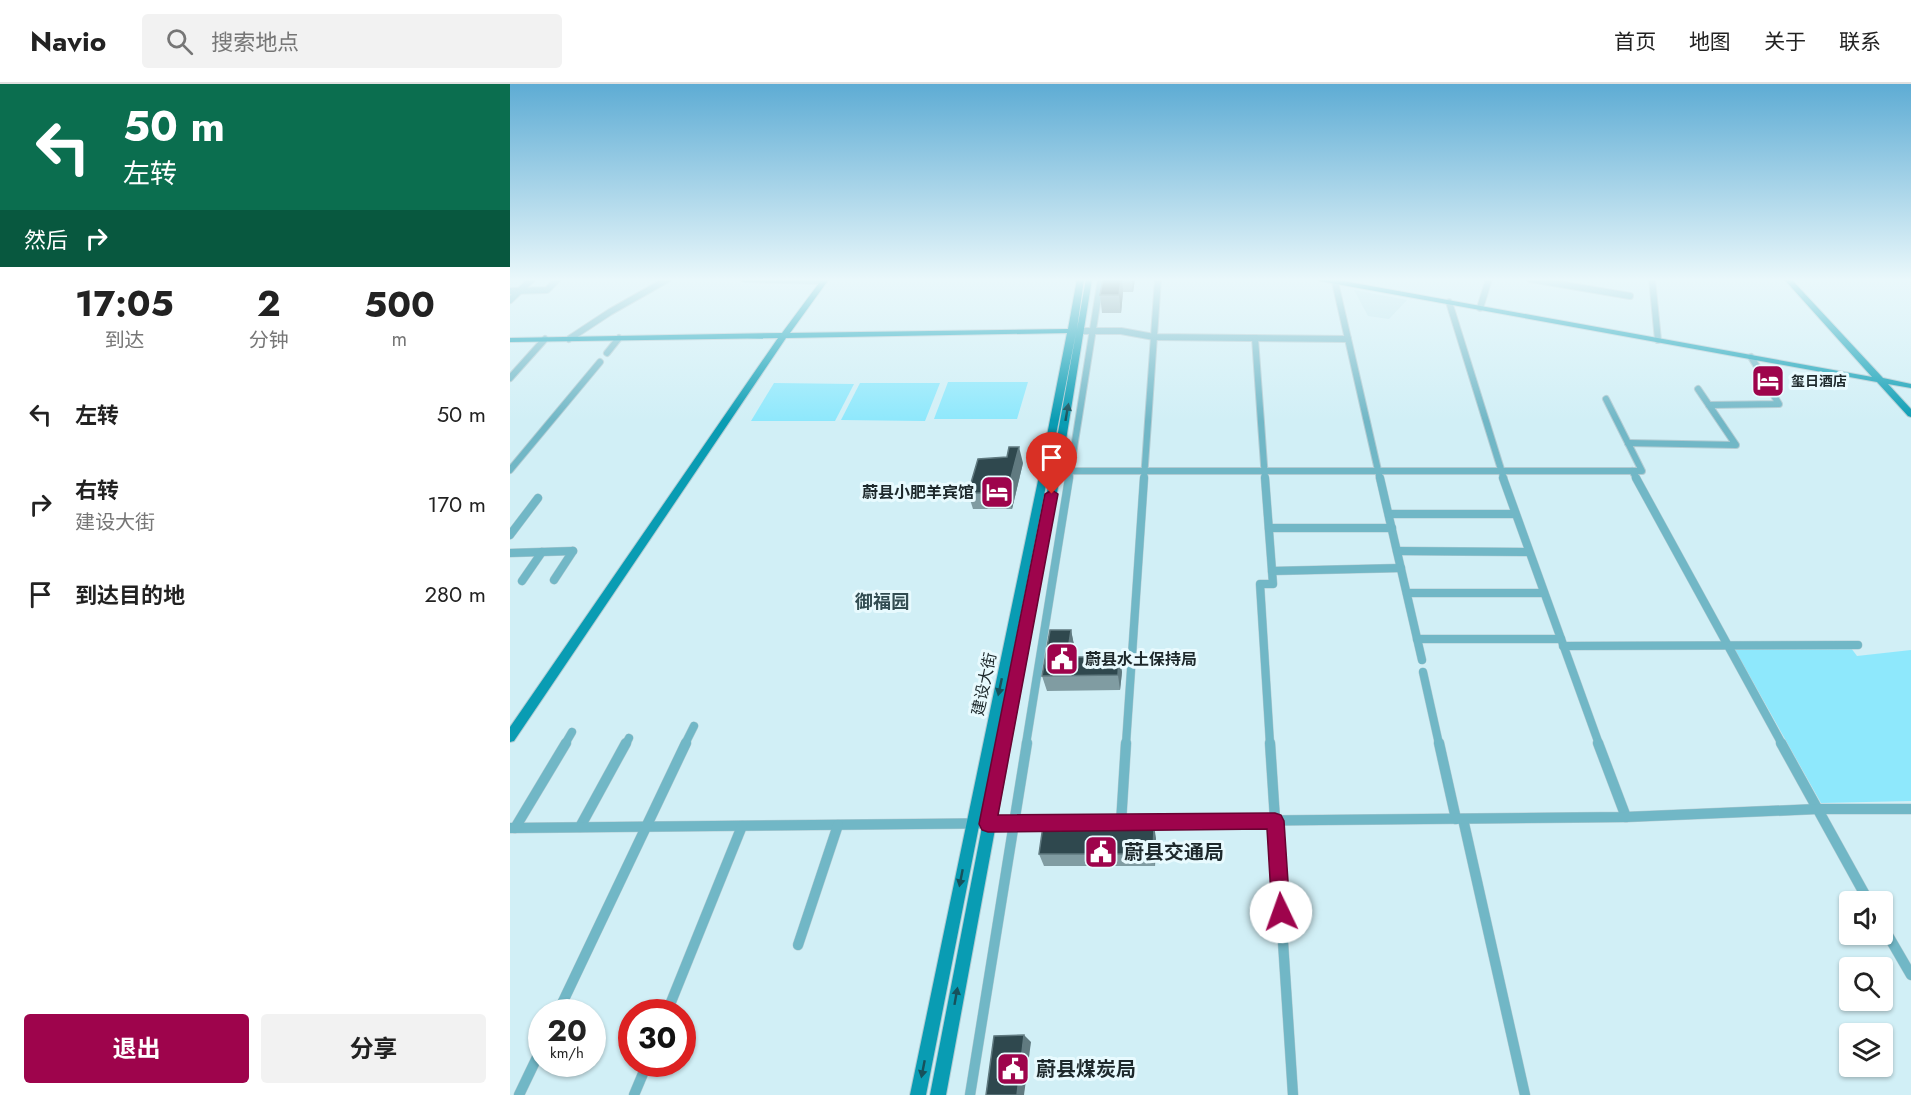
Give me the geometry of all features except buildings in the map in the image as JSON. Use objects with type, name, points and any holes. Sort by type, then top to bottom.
[{"type":"main road","points":[[510,737],[791,326]]},
{"type":"main road","name":"建设大街","points":[[1082,326],[1082,331]]},
{"type":"main road","name":"建设大街","points":[[918,1095],[972,824],[1083,326]]},
{"type":"main road","points":[[1581,326],[1911,386]]},
{"type":"main road","points":[[1830,326],[1911,414]]},
{"type":"main road","points":[[510,339],[783,337],[1082,331]]},
{"type":"main road","name":"建设大街","points":[[938,1095],[1050,471]]},
{"type":"street","points":[[570,339],[589,326]]},
{"type":"street","points":[[970,1095],[1070,471],[1084,326]]},
{"type":"street","points":[[1121,823],[1155,326]]},
{"type":"street","points":[[1343,326],[1422,660]]},
{"type":"street","points":[[1456,326],[1499,471],[1626,817]]},
{"type":"street","points":[[1657,326],[1658,340]]},
{"type":"street","points":[[1082,331],[1121,331],[1154,337],[1348,339]]},
{"type":"street","points":[[607,353],[619,338]]},
{"type":"street","points":[[1255,338],[1273,584],[1260,584],[1293,1095]]},
{"type":"street","points":[[510,378],[545,339]]},
{"type":"street","points":[[1750,357],[1763,376]]},
{"type":"street","points":[[510,470],[600,362]]},
{"type":"street","points":[[1709,405],[1779,404],[1768,387]]},
{"type":"street","points":[[1628,443],[1736,445],[1698,389]]},
{"type":"street","points":[[1050,471],[1642,471],[1606,399]]},
{"type":"street","points":[[1632,471],[1863,891]]},
{"type":"street","points":[[510,535],[538,498]]},
{"type":"street","points":[[1389,514],[1515,514]]},
{"type":"street","points":[[1269,528],[1392,528]]},
{"type":"street","points":[[1397,551],[1529,552]]},
{"type":"street","points":[[522,581],[542,552]]},
{"type":"street","points":[[510,553],[573,552],[554,580]]},
{"type":"street","points":[[1272,571],[1401,568]]},
{"type":"street","points":[[1407,593],[1544,593]]},
{"type":"street","points":[[1418,639],[1562,643],[1858,645]]},
{"type":"street","points":[[1423,672],[1525,1095]]},
{"type":"street","points":[[564,999],[694,726]]},
{"type":"street","points":[[513,828],[572,732]]},
{"type":"street","points":[[580,827],[629,738]]},
{"type":"street","points":[[513,828],[1626,817],[1817,809],[1911,809]]},
{"type":"street","points":[[798,945],[838,825]]},
{"type":"street","points":[[672,999],[742,826]]},
{"type":"street","points":[[1893,944],[1911,975]]},
{"type":"street","points":[[519,1095],[528,1076]]},
{"type":"street","points":[[634,1095],[642,1077]]},
{"type":"shaded area","points":[[948,382],[1028,382],[1017,419],[934,419]]},
{"type":"shaded area","points":[[774,383],[854,384],[835,421],[751,421]]},
{"type":"shaded area","points":[[860,383],[940,383],[925,421],[841,420]]},
{"type":"shaded area","points":[[1734,648],[1851,648],[1857,656],[1911,650],[1911,801],[1821,803]]},
{"type":"place","name":"玺日酒店","points":[[1768,381]]},
{"type":"place","name":"蔚县小肥羊宾馆","points":[[997,492]]},
{"type":"place","name":"蔚县水土保持局","points":[[1062,659]]},
{"type":"place","name":"蔚县交通局","points":[[1101,852]]},
{"type":"place","name":"蔚县煤炭局","points":[[1013,1069]]},
{"type":"district","name":"御福园","points":[[882,602]]},
{"type":"route","points":[[1052,494],[988,824],[1275,821],[1281,912]]}]
